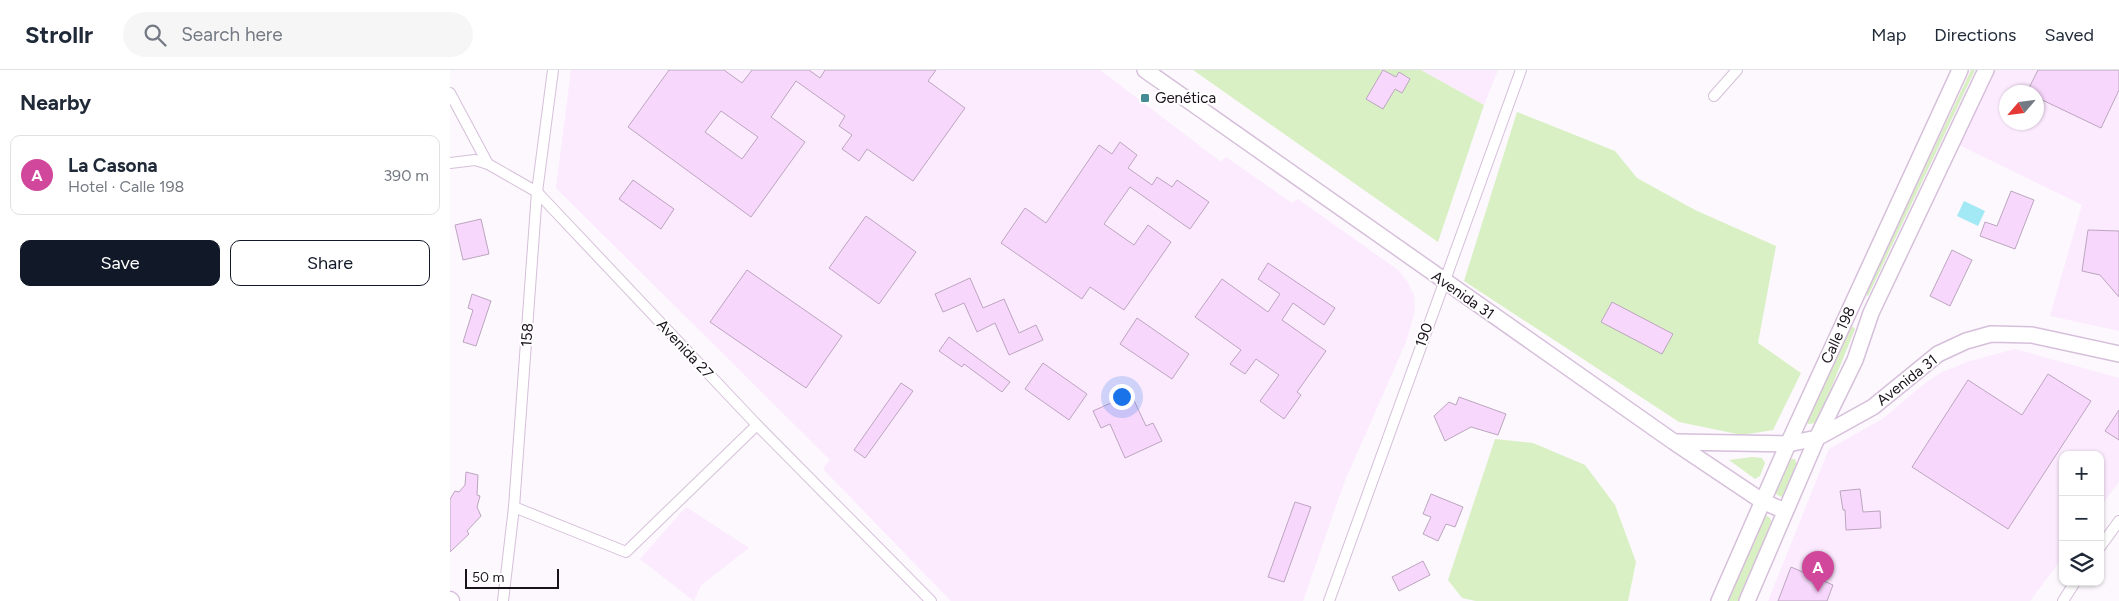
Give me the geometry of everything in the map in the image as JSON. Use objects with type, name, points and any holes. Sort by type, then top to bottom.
[{"type":"main road","name":"Avenida 31","points":[[1145,70],[1674,442],[1762,501],[1785,511]]},
{"type":"main road","name":"Calle 198","points":[[1719,601],[1762,501],[1960,70]]},
{"type":"main road","name":"Calle 198","points":[[1747,601],[1817,438],[1855,360],[1870,313],[1986,70]]},
{"type":"main road","points":[[1853,303],[1870,313]]},
{"type":"main road","name":"Avenida 31","points":[[1674,442],[1788,444],[1817,438],[1873,407],[1938,354],[1966,341],[1992,334],[2032,335],[2119,354]]},
{"type":"main road","points":[[1788,444],[1798,452],[1806,463]]},
{"type":"street","name":"158","points":[[503,601],[514,508],[537,192],[553,70]]},
{"type":"street","name":"190","points":[[1329,601],[1443,281],[1521,70]]},
{"type":"street","points":[[1714,96],[1736,70]]},
{"type":"street","points":[[450,93],[488,164]]},
{"type":"street","points":[[450,163],[475,160],[488,164]]},
{"type":"street","name":"Avenida 27","points":[[488,164],[537,192],[757,425],[931,601]]},
{"type":"street","points":[[514,508],[626,552],[757,425]]},
{"type":"street","points":[[2104,542],[2119,521]]},
{"type":"street","points":[[2063,601],[2072,586]]},
{"type":"shaded area","points":[[571,70],[1100,70],[1221,162],[1226,157],[1292,203],[1298,199],[1398,270],[1407,281],[1414,295],[1415,311],[1406,342],[1344,483],[1303,601],[951,601],[823,469],[830,460],[556,188]]},
{"type":"shaded area","points":[[1421,70],[1498,70],[1484,105]]},
{"type":"shaded area","points":[[1995,70],[2119,70],[2119,331],[2050,316],[2082,205],[1959,145]]},
{"type":"shaded area","points":[[2015,349],[2119,378],[2119,482],[2104,502],[2104,451],[2059,451],[2059,562],[2030,601],[1768,601],[1829,449],[1884,418],[1920,387],[1940,373],[1967,362]]},
{"type":"shaded area","points":[[686,507],[749,548],[701,585],[694,601],[640,559]]},
{"type":"green space","points":[[1193,70],[1421,70],[1484,105],[1438,242]]},
{"type":"green space","points":[[1971,70],[1975,70],[1868,296],[1865,294]]},
{"type":"green space","points":[[1517,112],[1615,151],[1637,178],[1695,210],[1776,246],[1758,343],[1801,373],[1773,430],[1742,435],[1679,422],[1464,281]]},
{"type":"green space","points":[[1852,326],[1855,329],[1817,423],[1808,424],[1807,421]]},
{"type":"green space","points":[[1495,439],[1533,443],[1585,465],[1615,505],[1636,562],[1628,601],[1476,601],[1462,598],[1448,580]]},
{"type":"green space","points":[[1752,457],[1762,458],[1765,463],[1760,476],[1755,479],[1729,460]]},
{"type":"green space","points":[[1788,459],[1795,459],[1797,465],[1784,495],[1781,497],[1776,494],[1775,489]]},
{"type":"green space","points":[[1765,515],[1773,523],[1740,601],[1726,601]]},
{"type":"water","points":[[1964,201],[1985,211],[1978,226],[1957,216]]},
{"type":"building","points":[[669,70],[724,70],[742,83],[752,70],[809,70],[820,78],[825,70],[936,70],[928,81],[965,108],[913,181],[867,149],[859,161],[842,149],[852,135],[839,126],[845,116],[796,81],[771,117],[805,142],[751,217],[628,127]],"holes":[[[721,111],[758,137],[742,159],[705,132]]]},
{"type":"building","points":[[1383,70],[1396,77],[1399,72],[1410,79],[1402,93],[1395,89],[1383,109],[1366,99]]},
{"type":"building","points":[[2038,70],[2119,70],[2119,90],[2101,128],[2044,101],[2044,85],[2030,85]]},
{"type":"building","points":[[1120,142],[1137,155],[1128,168],[1152,185],[1157,177],[1172,187],[1177,180],[1209,202],[1190,229],[1130,187],[1104,224],[1134,245],[1148,225],[1171,242],[1124,310],[1090,287],[1082,299],[1001,243],[1025,208],[1046,223],[1099,145],[1112,154]]},
{"type":"building","points":[[633,180],[674,209],[661,229],[619,199]]},
{"type":"building","points":[[2011,191],[2034,200],[2015,249],[1980,236],[1985,222],[1997,226]]},
{"type":"building","points":[[866,216],[916,252],[879,304],[829,268]]},
{"type":"building","points":[[481,219],[489,254],[463,260],[455,225]]},
{"type":"building","points":[[2088,230],[2119,231],[2119,297],[2100,275],[2082,271]]},
{"type":"building","points":[[1952,250],[1972,260],[1950,306],[1930,296]]},
{"type":"building","points":[[1268,263],[1335,308],[1324,325],[1293,303],[1282,320],[1326,351],[1297,392],[1301,395],[1284,419],[1260,401],[1279,375],[1256,359],[1245,374],[1230,364],[1241,350],[1195,317],[1222,279],[1268,312],[1280,294],[1258,279]]},
{"type":"building","points":[[747,270],[842,336],[806,388],[710,322]]},
{"type":"building","points":[[970,278],[983,308],[1004,299],[1019,333],[1036,325],[1043,340],[1009,355],[995,323],[977,332],[964,303],[943,312],[935,294]]},
{"type":"building","points":[[472,294],[491,301],[476,346],[463,342],[473,310],[468,308]]},
{"type":"building","points":[[1612,302],[1673,334],[1662,354],[1601,322]]},
{"type":"building","points":[[1137,318],[1189,354],[1172,379],[1120,344]]},
{"type":"building","points":[[949,337],[1010,382],[1002,392],[964,364],[962,367],[939,351]]},
{"type":"building","points":[[1043,363],[1087,394],[1069,420],[1025,389]]},
{"type":"building","points":[[2048,374],[2091,401],[2008,529],[1912,467],[1968,380],[2022,415]]},
{"type":"building","points":[[901,383],[913,391],[865,458],[854,450]]},
{"type":"building","points":[[1131,394],[1146,426],[1153,423],[1162,441],[1125,458],[1110,424],[1101,428],[1093,411]]},
{"type":"building","points":[[1459,397],[1506,414],[1498,435],[1471,427],[1445,441],[1434,416],[1449,402],[1456,405]]},
{"type":"building","points":[[2119,410],[2119,440],[2105,431]]},
{"type":"building","points":[[466,472],[478,475],[477,495],[480,496],[477,507],[481,516],[467,531],[469,534],[450,552],[450,499],[455,491],[459,492],[465,485]]},
{"type":"building","points":[[1860,489],[1863,512],[1880,511],[1881,528],[1846,530],[1845,510],[1843,510],[1840,491]]},
{"type":"building","points":[[1431,494],[1463,507],[1455,527],[1446,524],[1438,541],[1423,534],[1431,517],[1423,514]]},
{"type":"building","points":[[1295,502],[1311,507],[1284,582],[1268,577]]},
{"type":"building","points":[[1423,561],[1430,575],[1399,591],[1392,577]]},
{"type":"building","points":[[1791,567],[1833,585],[1827,601],[1778,601]]},
{"type":"place","name":"Genética","points":[[1145,98]]},
{"type":"place","name":"La Casona","points":[[1818,592]]}]
